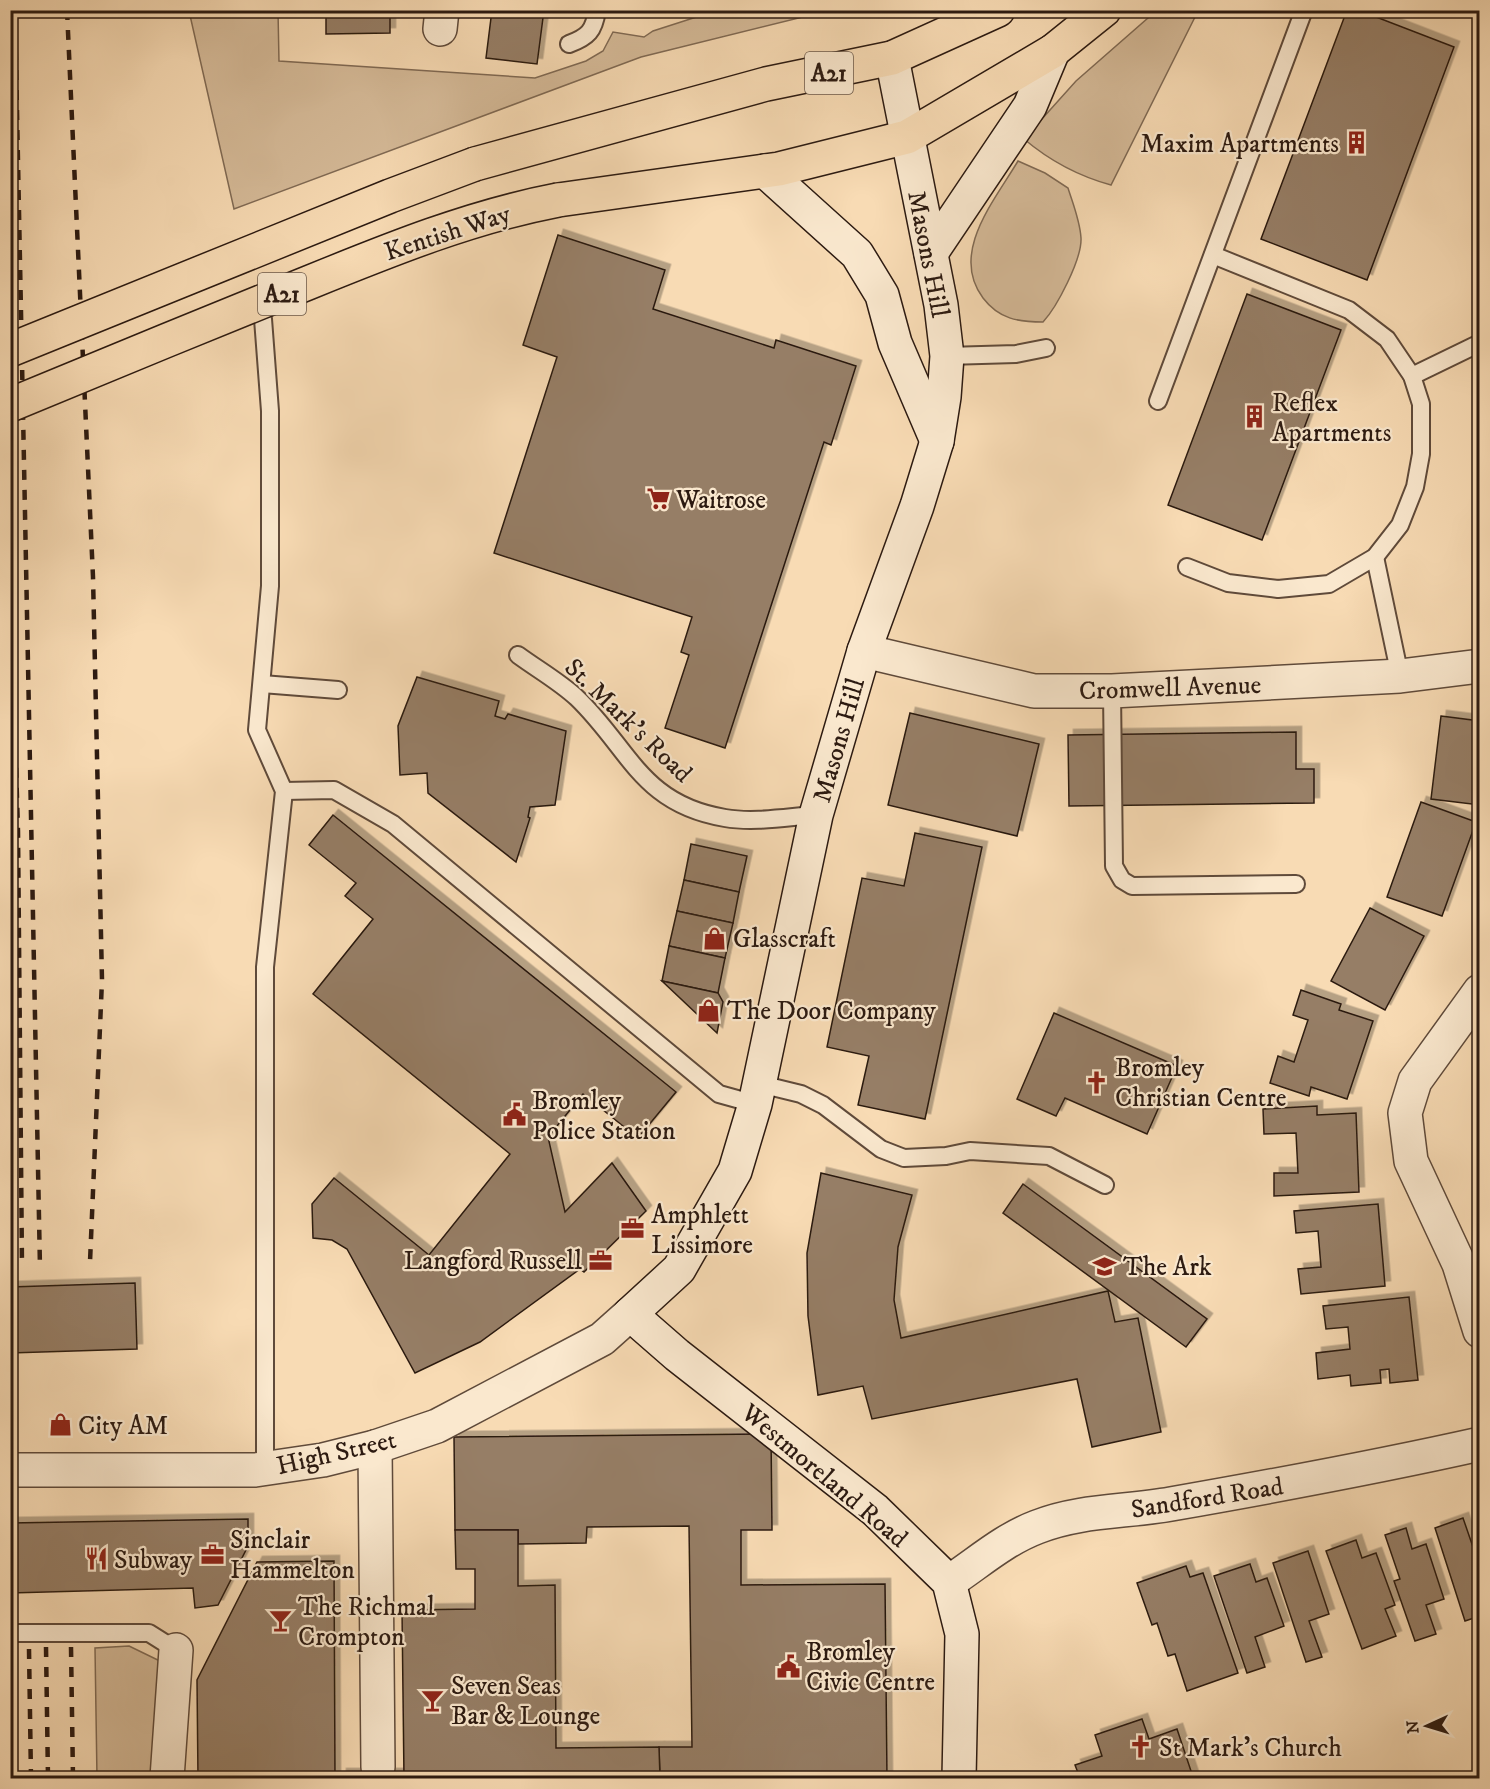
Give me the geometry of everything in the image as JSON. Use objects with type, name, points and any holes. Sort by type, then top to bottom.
[{"type":"main road","name":"A21","points":[[892,58],[998,10]]},
{"type":"main road","name":"A21","points":[[907,137],[1053,51],[1104,10]]},
{"type":"main road","name":"Kentish Way","points":[[10,350],[390,196],[475,164],[765,84],[892,58]]},
{"type":"main road","name":"Kentish Way","points":[[10,405],[384,252],[456,225],[519,207],[558,200],[765,171],[907,137]]},
{"type":"street","points":[[931,253],[1030,106],[1053,51]]},
{"type":"street","name":"Masons Hill","points":[[630,1314],[671,1280],[692,1250],[735,1171],[758,1094],[816,815],[864,651],[937,441],[945,397],[947,356],[931,253],[892,58]]},
{"type":"street","points":[[765,171],[857,254],[868,271],[882,295],[896,343],[937,441]]},
{"type":"street","name":"Cromwell Avenue","points":[[864,651],[1034,691],[1112,691],[1400,676],[1479,666]]},
{"type":"street","points":[[1479,991],[1415,1082],[1405,1113],[1411,1161],[1459,1264],[1479,1331]]},
{"type":"street","name":"High Street","points":[[10,1470],[163,1471],[265,1468],[323,1460],[375,1447],[437,1426],[482,1404],[602,1339],[630,1314]]},
{"type":"street","name":"Westmoreland Road","points":[[630,1314],[677,1355],[875,1510],[948,1582]]},
{"type":"street","name":"Sandford Road","points":[[948,1582],[978,1564],[995,1548],[1040,1526],[1085,1515],[1162,1506],[1370,1469],[1479,1444]]},
{"type":"street","points":[[375,1447],[378,1767]]},
{"type":"street","points":[[948,1582],[962,1634],[958,1779]]},
{"type":"street","points":[[167,1779],[176,1650]]},
{"type":"lane","points":[[569,44],[587,37],[595,27],[597,10]]},
{"type":"lane","points":[[1158,401],[1304,10]]},
{"type":"lane","points":[[1186,567],[1228,584],[1278,589],[1329,584],[1375,556],[1400,525],[1415,488],[1421,454],[1421,404],[1412,376],[1387,339],[1360,316],[1213,255]]},
{"type":"lane","points":[[264,318],[270,411],[270,586],[257,730],[284,791],[266,967],[265,1468]]},
{"type":"lane","points":[[1412,376],[1479,343]]},
{"type":"lane","points":[[947,356],[1016,354],[1046,348]]},
{"type":"lane","points":[[1375,556],[1400,676]]},
{"type":"lane","name":"St. Mark's Road","points":[[518,655],[577,698],[631,764],[650,783],[680,804],[705,814],[736,820],[816,815]]},
{"type":"lane","points":[[262,684],[338,690]]},
{"type":"lane","points":[[1112,691],[1114,866],[1122,880],[1132,886],[1296,884]]},
{"type":"lane","points":[[284,791],[334,790],[393,824],[718,1094],[808,1098],[823,1106],[881,1149],[904,1158],[946,1156],[970,1151],[1049,1156],[1105,1185]]},
{"type":"lane","points":[[10,1633],[149,1633],[176,1650]]},
{"type":"shaded area","points":[[189,11],[278,11],[279,61],[535,78],[586,61],[603,51],[613,32],[644,37],[653,31],[715,11],[827,11],[641,57],[234,209]]},
{"type":"shaded area","points":[[1156,11],[1198,11],[1111,185],[1065,167],[1024,139],[1076,81]]},
{"type":"shaded area","points":[[1018,161],[1045,173],[1068,188],[1081,238],[1073,270],[1043,322],[1017,320],[996,311],[983,298],[974,281],[971,263],[973,245],[979,227]]},
{"type":"shaded area","points":[[129,1646],[164,1663],[156,1778],[97,1778],[95,1648]]},
{"type":"building","points":[[326,10],[390,10],[390,33],[326,34]]},
{"type":"building","points":[[492,10],[544,10],[537,64],[486,58]]},
{"type":"building","name":"Maxim Apartments","points":[[1347,10],[1358,10],[1454,47],[1367,280],[1261,239]]},
{"type":"building","name":"Waitrose","points":[[558,235],[665,270],[653,309],[774,348],[776,340],[856,366],[831,445],[824,442],[725,748],[665,728],[689,655],[681,652],[692,617],[494,553],[557,357],[523,345]]},
{"type":"building","name":"Reflex Apartments","points":[[1247,294],[1341,330],[1262,540],[1168,505]]},
{"type":"building","points":[[417,677],[499,701],[495,716],[505,719],[508,714],[566,731],[555,805],[530,807],[528,817],[530,818],[516,862],[428,793],[427,773],[400,775],[398,726]]},
{"type":"building","points":[[910,713],[1039,744],[1017,836],[888,805]]},
{"type":"building","points":[[1441,716],[1480,721],[1480,805],[1431,799]]},
{"type":"building","points":[[1296,732],[1296,769],[1314,769],[1314,803],[1069,806],[1068,735]]},
{"type":"building","points":[[1421,802],[1476,822],[1442,916],[1387,897]]},
{"type":"building","name":"Bromley Police Station","points":[[333,815],[676,1092],[638,1138],[583,1094],[548,1137],[565,1212],[612,1163],[646,1211],[584,1272],[580,1269],[480,1342],[415,1373],[347,1249],[332,1240],[313,1238],[312,1204],[334,1178],[429,1255],[510,1154],[313,994],[373,919],[345,896],[356,883],[309,845]]},
{"type":"building","points":[[915,833],[982,847],[925,1119],[858,1105],[869,1056],[827,1047],[862,878],[904,886]]},
{"type":"building","points":[[691,844],[747,856],[739,892],[684,880]]},
{"type":"building","points":[[684,880],[739,892],[733,923],[677,911]]},
{"type":"building","points":[[1370,908],[1424,936],[1385,1010],[1331,981]]},
{"type":"building","points":[[677,911],[733,923],[725,958],[669,946]]},
{"type":"building","points":[[669,946],[725,958],[718,993],[662,981]]},
{"type":"building","points":[[662,981],[718,993],[723,1002],[717,1033]]},
{"type":"building","points":[[1301,990],[1341,1004],[1339,1010],[1373,1021],[1347,1099],[1311,1087],[1309,1096],[1270,1083],[1278,1056],[1294,1062],[1308,1020],[1293,1015]]},
{"type":"building","name":"Bromley Christian Centre","points":[[1054,1013],[1177,1066],[1147,1134],[1065,1098],[1056,1116],[1017,1099]]},
{"type":"building","points":[[1317,1106],[1317,1115],[1356,1113],[1359,1192],[1274,1196],[1274,1173],[1298,1173],[1296,1133],[1264,1134],[1263,1109]]},
{"type":"building","points":[[821,1173],[912,1195],[898,1247],[894,1300],[901,1338],[1108,1291],[1115,1322],[1138,1318],[1161,1432],[1092,1447],[1077,1379],[872,1419],[863,1386],[818,1395],[808,1316],[807,1253]]},
{"type":"building","name":"The Ark","points":[[1023,1184],[1207,1319],[1186,1347],[1003,1213]]},
{"type":"building","points":[[1378,1204],[1385,1286],[1301,1294],[1298,1269],[1321,1267],[1318,1231],[1296,1233],[1294,1211]]},
{"type":"building","points":[[135,1283],[137,1349],[10,1353],[10,1287]]},
{"type":"building","points":[[1409,1297],[1418,1380],[1390,1383],[1389,1369],[1380,1370],[1381,1383],[1351,1386],[1350,1375],[1318,1379],[1316,1353],[1350,1349],[1348,1327],[1326,1329],[1323,1306]]},
{"type":"building","name":"Bromley Civic Centre","points":[[771,1434],[772,1530],[741,1530],[741,1585],[885,1584],[887,1778],[660,1778],[659,1747],[692,1747],[689,1526],[587,1527],[586,1543],[518,1544],[518,1530],[455,1530],[454,1437]]},
{"type":"building","points":[[1463,1518],[1473,1547],[1480,1545],[1480,1616],[1465,1621],[1435,1528]]},
{"type":"building","points":[[248,1519],[248,1546],[218,1605],[195,1608],[193,1588],[10,1593],[10,1523]]},
{"type":"building","points":[[1406,1528],[1412,1549],[1426,1544],[1444,1599],[1426,1605],[1436,1634],[1415,1641],[1394,1581],[1400,1579],[1385,1535]]},
{"type":"building","points":[[455,1530],[518,1530],[518,1586],[555,1585],[556,1748],[659,1747],[660,1778],[404,1778],[402,1610],[475,1609],[475,1569],[456,1569]]},
{"type":"building","points":[[1356,1540],[1362,1558],[1376,1553],[1395,1605],[1385,1609],[1396,1636],[1362,1649],[1326,1551]]},
{"type":"building","points":[[1308,1551],[1329,1614],[1309,1621],[1322,1657],[1306,1662],[1273,1563]]},
{"type":"building","name":"The Richmal Crompton","points":[[334,1561],[335,1778],[198,1778],[197,1680],[257,1562]]},
{"type":"building","points":[[1250,1564],[1256,1582],[1267,1578],[1284,1626],[1255,1637],[1265,1667],[1247,1673],[1214,1576]]},
{"type":"building","points":[[1186,1566],[1190,1577],[1203,1573],[1238,1673],[1187,1691],[1175,1654],[1168,1656],[1157,1623],[1152,1625],[1137,1583]]},
{"type":"building","name":"St Mark's Church","points":[[1142,1719],[1149,1739],[1177,1729],[1193,1777],[1080,1778],[1075,1765],[1102,1756],[1095,1735]]},
{"type":"building","points":[[341,1774],[404,1774],[404,1778],[341,1778]]},
{"type":"railway","points":[[15,10],[40,1268]]},
{"type":"railway","points":[[67,10],[93,577],[102,980],[90,1262]]},
{"type":"railway","points":[[10,568],[18,831],[22,1267]]},
{"type":"railway","points":[[46,1647],[48,1778]]},
{"type":"railway","points":[[71,1647],[73,1778]]},
{"type":"railway","points":[[29,1649],[31,1778]]},
{"type":"place","name":"Maxim Apartments","points":[[1357,143]]},
{"type":"place","name":"Reflex Apartments","points":[[1254,417]]},
{"type":"place","name":"Waitrose","points":[[658,499]]},
{"type":"place","name":"Glasscraft","points":[[715,938]]},
{"type":"place","name":"The Door Company","points":[[709,1010]]},
{"type":"place","name":"Bromley Christian Centre","points":[[1097,1082]]},
{"type":"place","name":"Bromley Police Station","points":[[514,1115]]},
{"type":"place","name":"Amphlett Lissimore","points":[[633,1229]]},
{"type":"place","name":"Langford Russell","points":[[600,1260]]},
{"type":"place","name":"The Ark","points":[[1105,1266]]},
{"type":"place","name":"City AM","points":[[60,1425]]},
{"type":"place","name":"Sinclair Hammelton","points":[[212,1554]]},
{"type":"place","name":"Subway","points":[[96,1559]]},
{"type":"place","name":"The Richmal Crompton","points":[[280,1621]]},
{"type":"place","name":"Bromley Civic Centre","points":[[788,1666]]},
{"type":"place","name":"Seven Seas Bar & Lounge","points":[[433,1700]]},
{"type":"place","name":"St Mark's Church","points":[[1141,1747]]}]
